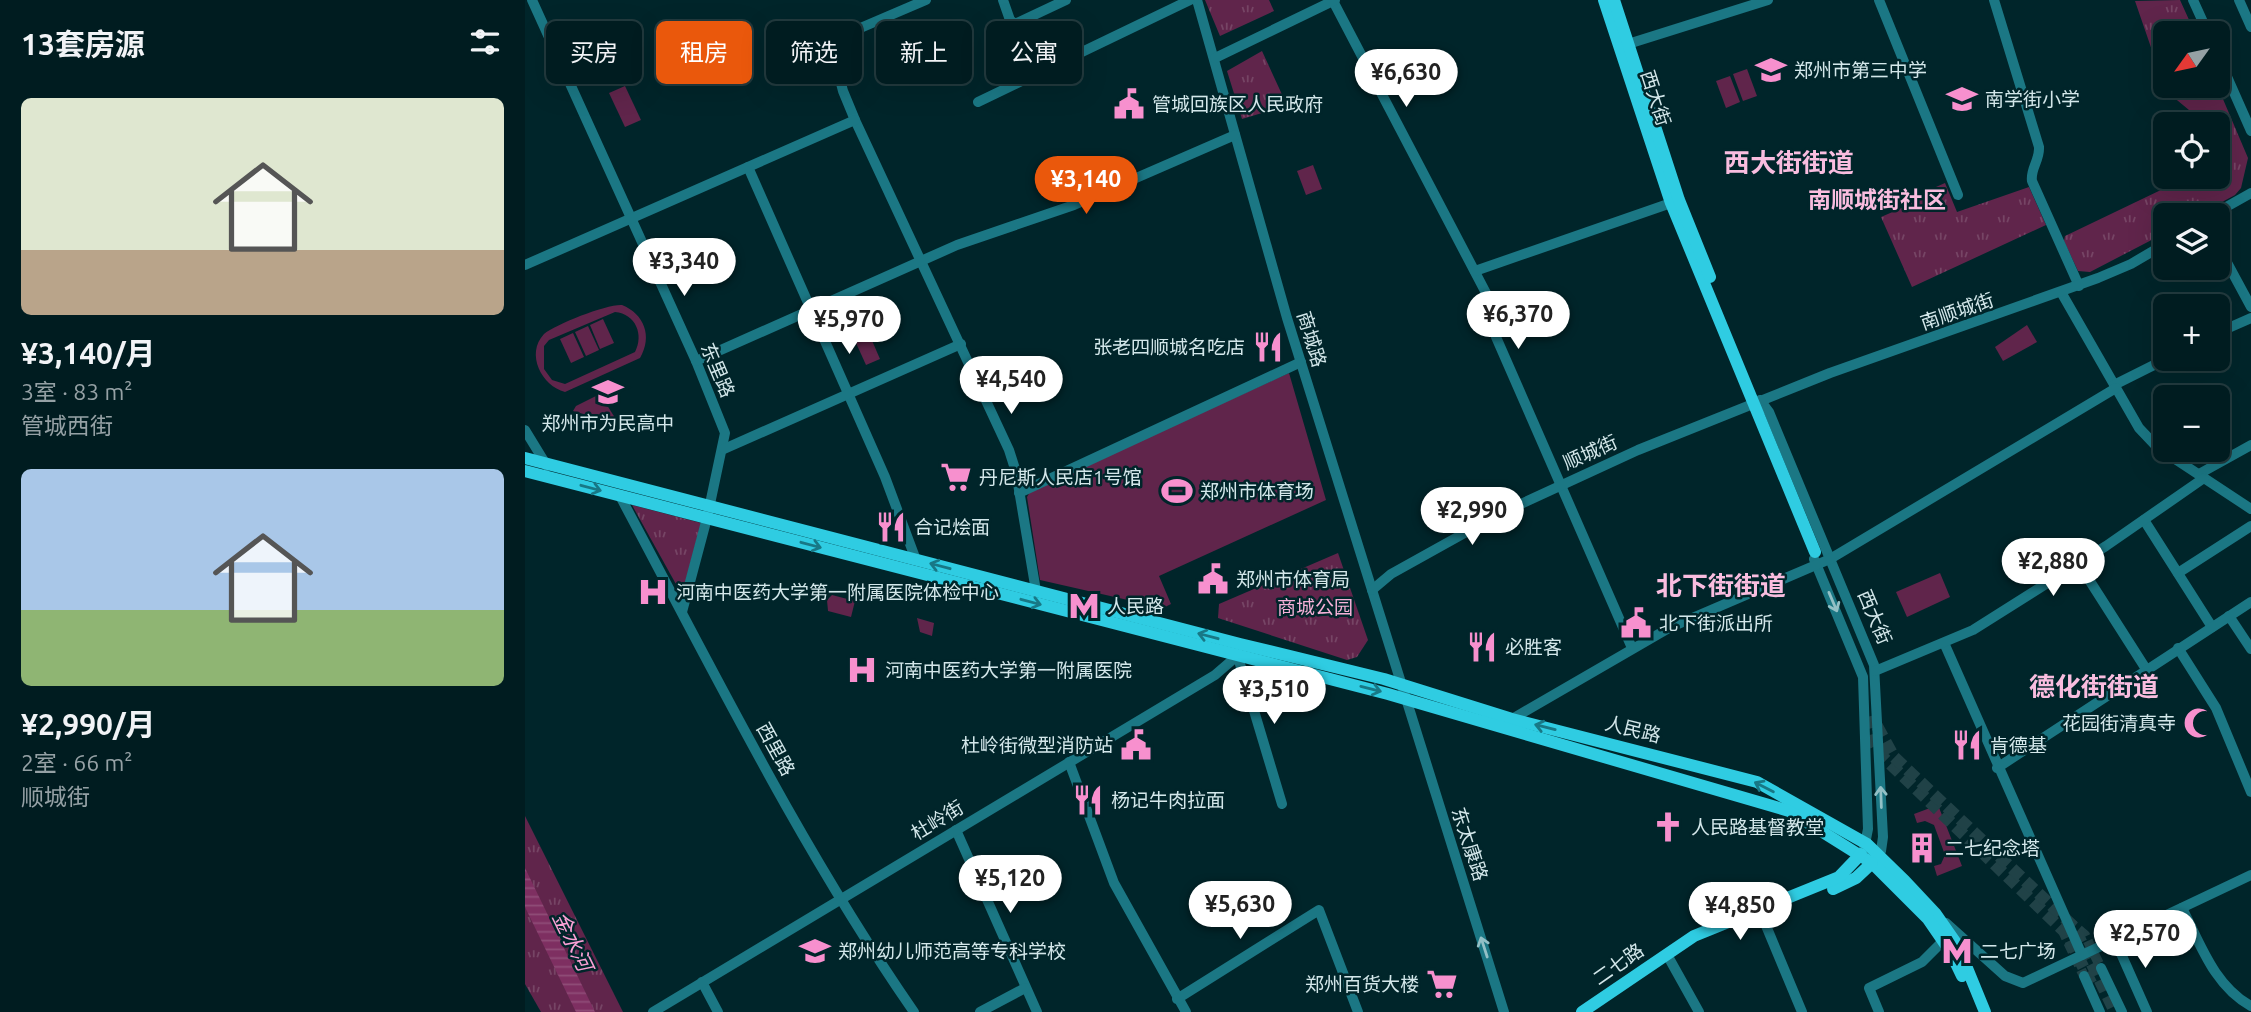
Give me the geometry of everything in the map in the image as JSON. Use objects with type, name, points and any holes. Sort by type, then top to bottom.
[{"type":"main road","name":"西大街","points":[[1604,0],[1671,203],[1821,557]]},
{"type":"main road","name":"西大街","points":[[1614,0],[1679,200],[1756,402]]},
{"type":"main road","name":"人民路","points":[[525,458],[709,512],[1238,650],[1384,679],[1512,719],[1746,778],[1864,849]]},
{"type":"main road","name":"人民路","points":[[525,471],[620,496],[709,512],[916,560],[1036,591],[1406,700],[1692,780],[1789,811],[1864,849]]},
{"type":"main road","points":[[1864,849],[1935,914],[1958,946],[1985,1012]]},
{"type":"main road","name":"二七路","points":[[1582,1012],[1694,936],[1715,925],[1839,877],[1864,849]]},
{"type":"main road","points":[[1876,859],[1944,940],[1976,1012]]},
{"type":"main road","name":"二七路","points":[[1594,1012],[1670,960],[1717,933],[1849,882],[1876,859]]},
{"type":"street","name":"东里路","points":[[532,0],[697,361],[722,423],[724,449],[682,612]]},
{"type":"street","points":[[926,0],[830,41],[843,91],[855,120],[1009,450],[1020,493],[1036,591]]},
{"type":"street","points":[[1003,0],[1010,20],[1015,24],[1066,0]]},
{"type":"street","points":[[978,102],[1190,0]]},
{"type":"street","name":"商城路","points":[[1197,0],[1301,362],[1401,686]]},
{"type":"street","points":[[1215,58],[1334,0],[1377,89],[1486,293],[1496,337],[1632,648]]},
{"type":"street","points":[[1628,44],[1768,0]]},
{"type":"street","points":[[1879,0],[1958,195]]},
{"type":"street","points":[[1994,0],[2039,147],[2040,158],[2033,169],[2032,181],[2079,286]]},
{"type":"street","points":[[2193,0],[2203,21]]},
{"type":"street","points":[[2239,0],[2251,27]]},
{"type":"street","points":[[2230,83],[2251,131]]},
{"type":"street","points":[[525,265],[855,120]]},
{"type":"street","points":[[697,361],[921,261],[1074,205],[1235,135]]},
{"type":"street","points":[[748,167],[885,477],[916,560]]},
{"type":"street","points":[[2230,204],[2246,195],[2251,183]]},
{"type":"street","points":[[1475,271],[1671,203]]},
{"type":"street","name":"南顺城街","points":[[1756,402],[2079,286],[2131,264],[2153,251]]},
{"type":"street","points":[[2230,268],[2251,307]]},
{"type":"street","points":[[2061,292],[2147,437],[2251,509]]},
{"type":"street","points":[[2230,327],[2251,318]]},
{"type":"street","points":[[724,449],[961,344]]},
{"type":"street","points":[[1020,493],[1301,362]]},
{"type":"street","points":[[1512,719],[1669,628],[1821,557],[2153,366]]},
{"type":"street","name":"顺城街","points":[[1372,590],[1410,563],[1559,485],[1756,402]]},
{"type":"street","points":[[525,429],[554,478]]},
{"type":"street","points":[[1875,671],[1945,645],[2079,564],[2202,476],[2251,446]]},
{"type":"street","name":"西里路","points":[[620,496],[839,899],[914,1012]]},
{"type":"street","points":[[2144,520],[2212,627]]},
{"type":"street","points":[[2178,573],[2251,526]]},
{"type":"street","name":"西大街","points":[[1821,557],[1875,671],[1883,837],[1876,859]]},
{"type":"street","name":"西大街","points":[[1821,557],[1863,677],[1864,849]]},
{"type":"street","points":[[2079,564],[2146,669]]},
{"type":"street","points":[[1997,768],[2251,602]]},
{"type":"street","points":[[2229,616],[2251,649]]},
{"type":"street","points":[[1945,645],[1997,768],[2082,955]]},
{"type":"street","points":[[2178,648],[2216,708],[2251,792]]},
{"type":"street","points":[[1238,650],[1282,804]]},
{"type":"street","name":"杜岭街","points":[[653,1012],[1215,675],[1238,650]]},
{"type":"street","name":"东太康路","points":[[1401,686],[1504,1012]]},
{"type":"street","points":[[1069,762],[1108,870],[1186,1012]]},
{"type":"street","points":[[956,830],[1037,1012]]},
{"type":"street","points":[[1935,914],[2015,982],[2023,983],[2251,875]]},
{"type":"street","points":[[2182,908],[2218,977],[2234,995],[2251,1006]]},
{"type":"street","points":[[1177,999],[1319,910],[1358,1012]]},
{"type":"street","points":[[1762,916],[1802,1012]]},
{"type":"street","points":[[1879,1012],[1869,988],[1922,962],[1944,940]]},
{"type":"street","points":[[2115,940],[2147,1012]]},
{"type":"street","points":[[1670,960],[1699,1012]]},
{"type":"street","points":[[2101,968],[2122,1012]]},
{"type":"street","points":[[2084,976],[2100,1012]]},
{"type":"street","points":[[702,982],[718,1012]]},
{"type":"street","points":[[980,1012],[1025,988]]},
{"type":"green space","points":[[1205,0],[1269,0],[1274,11],[1220,36]]},
{"type":"green space","points":[[2180,0],[2190,21],[2153,21],[2153,53],[2135,1]]},
{"type":"green space","points":[[1262,51],[1285,101],[1272,110],[1242,119],[1227,71]]},
{"type":"green space","points":[[1747,69],[1757,96],[1743,101],[1733,74]]},
{"type":"green space","points":[[1730,76],[1740,102],[1726,108],[1716,81]]},
{"type":"green space","points":[[625,86],[641,120],[625,127],[609,93]]},
{"type":"green space","points":[[2174,98],[2223,98],[2228,112],[2190,112]]},
{"type":"green space","points":[[2230,116],[2248,158],[2241,188],[2235,195],[2220,203],[2153,203],[2153,239],[2090,272],[2078,271],[2064,241],[2065,236],[2163,189],[2230,189]]},
{"type":"green space","points":[[1313,165],[1322,189],[1306,195],[1297,171]]},
{"type":"green space","points":[[1945,183],[1957,212],[2029,187],[2046,225],[1912,287],[1881,217],[1911,204],[1911,198]]},
{"type":"green space","points":[[622,305],[630,309],[641,320],[646,342],[640,358],[565,392],[549,383],[536,360],[536,351],[544,334],[582,315]],"holes":[[[615,312],[622,314],[636,326],[639,339],[635,352],[565,384],[552,380],[544,369],[544,346],[549,340]]]},
{"type":"green space","points":[[857,306],[880,359],[866,365],[842,312]]},
{"type":"green space","points":[[603,319],[614,343],[600,349],[590,325]]},
{"type":"green space","points":[[2027,325],[2037,342],[2003,361],[1995,347]]},
{"type":"green space","points":[[588,326],[599,350],[586,356],[575,332]]},
{"type":"green space","points":[[573,333],[584,357],[571,363],[560,339]]},
{"type":"green space","name":"郑州市体育场","points":[[1289,373],[1326,500],[1159,576],[1171,604],[1163,608],[1040,580],[1027,497],[1031,490]]},
{"type":"green space","points":[[600,394],[617,421],[615,423],[573,411],[576,406]]},
{"type":"green space","points":[[632,505],[701,523],[682,595]]},
{"type":"green space","name":"商城公园","points":[[1338,553],[1368,640],[1357,657],[1347,660],[1218,618],[1219,604]]},
{"type":"green space","points":[[1940,573],[1950,597],[1907,617],[1896,592]]},
{"type":"green space","points":[[832,595],[855,601],[851,617],[828,611],[827,600]]},
{"type":"green space","points":[[917,618],[934,623],[932,636],[920,632]]},
{"type":"green space","points":[[1938,805],[1962,866],[1937,876],[1934,866],[1941,864],[1945,855],[1934,825],[1925,821],[1917,823],[1914,814]]},
{"type":"green space","points":[[525,816],[623,1012],[541,1012],[525,984]]},
{"type":"shaded area","points":[[525,868],[595,1012],[576,1012],[525,907]]},
{"type":"tunnel","points":[[1867,717],[1873,741],[1882,756],[2067,934],[2092,985]]},
{"type":"tunnel","points":[[1877,726],[1894,757],[2074,927],[2115,1012]]},
{"type":"tunnel","points":[[2067,920],[2085,935],[2101,968]]},
{"type":"tunnel","points":[[2062,929],[2084,976]]},
{"type":"place","name":"郑州市第三中学","points":[[1771,70]]},
{"type":"place","name":"南学街小学","points":[[1962,99]]},
{"type":"place","name":"管城回族区人民政府","points":[[1129,104]]},
{"type":"place","name":"张老四顺城名吃店","points":[[1268,347]]},
{"type":"place","name":"郑州市为民高中","points":[[608,392]]},
{"type":"place","name":"丹尼斯人民店1号馆","points":[[956,477]]},
{"type":"place","name":"郑州市体育场","points":[[1177,491]]},
{"type":"place","name":"合记烩面","points":[[891,527]]},
{"type":"place","name":"郑州市体育局","points":[[1213,579]]},
{"type":"place","name":"河南中医药大学第一附属医院体检中心","points":[[653,592]]},
{"type":"place","name":"人民路","points":[[1084,606]]},
{"type":"place","name":"北下街派出所","points":[[1636,623]]},
{"type":"place","name":"必胜客","points":[[1482,647]]},
{"type":"place","name":"河南中医药大学第一附属医院","points":[[862,670]]},
{"type":"place","name":"花园街清真寺","points":[[2199,723]]},
{"type":"place","name":"杜岭街微型消防站","points":[[1136,745]]},
{"type":"place","name":"肯德基","points":[[1967,745]]},
{"type":"place","name":"杨记牛肉拉面","points":[[1088,800]]},
{"type":"place","name":"人民路基督教堂","points":[[1668,827]]},
{"type":"place","name":"二七纪念塔","points":[[1922,848]]},
{"type":"place","name":"郑州幼儿师范高等专科学校","points":[[815,951]]},
{"type":"place","name":"二七广场","points":[[1957,951]]},
{"type":"place","name":"郑州百货大楼","points":[[1442,984]]},
{"type":"district","name":"西大街街道","points":[[1789,162]]},
{"type":"district","name":"南顺城街社区","points":[[1877,199]]},
{"type":"district","name":"北下街街道","points":[[1721,585]]},
{"type":"district","name":"德化街街道","points":[[2094,686]]},
{"type":"water label","name":"金水河","points":[[573,941]]}]
